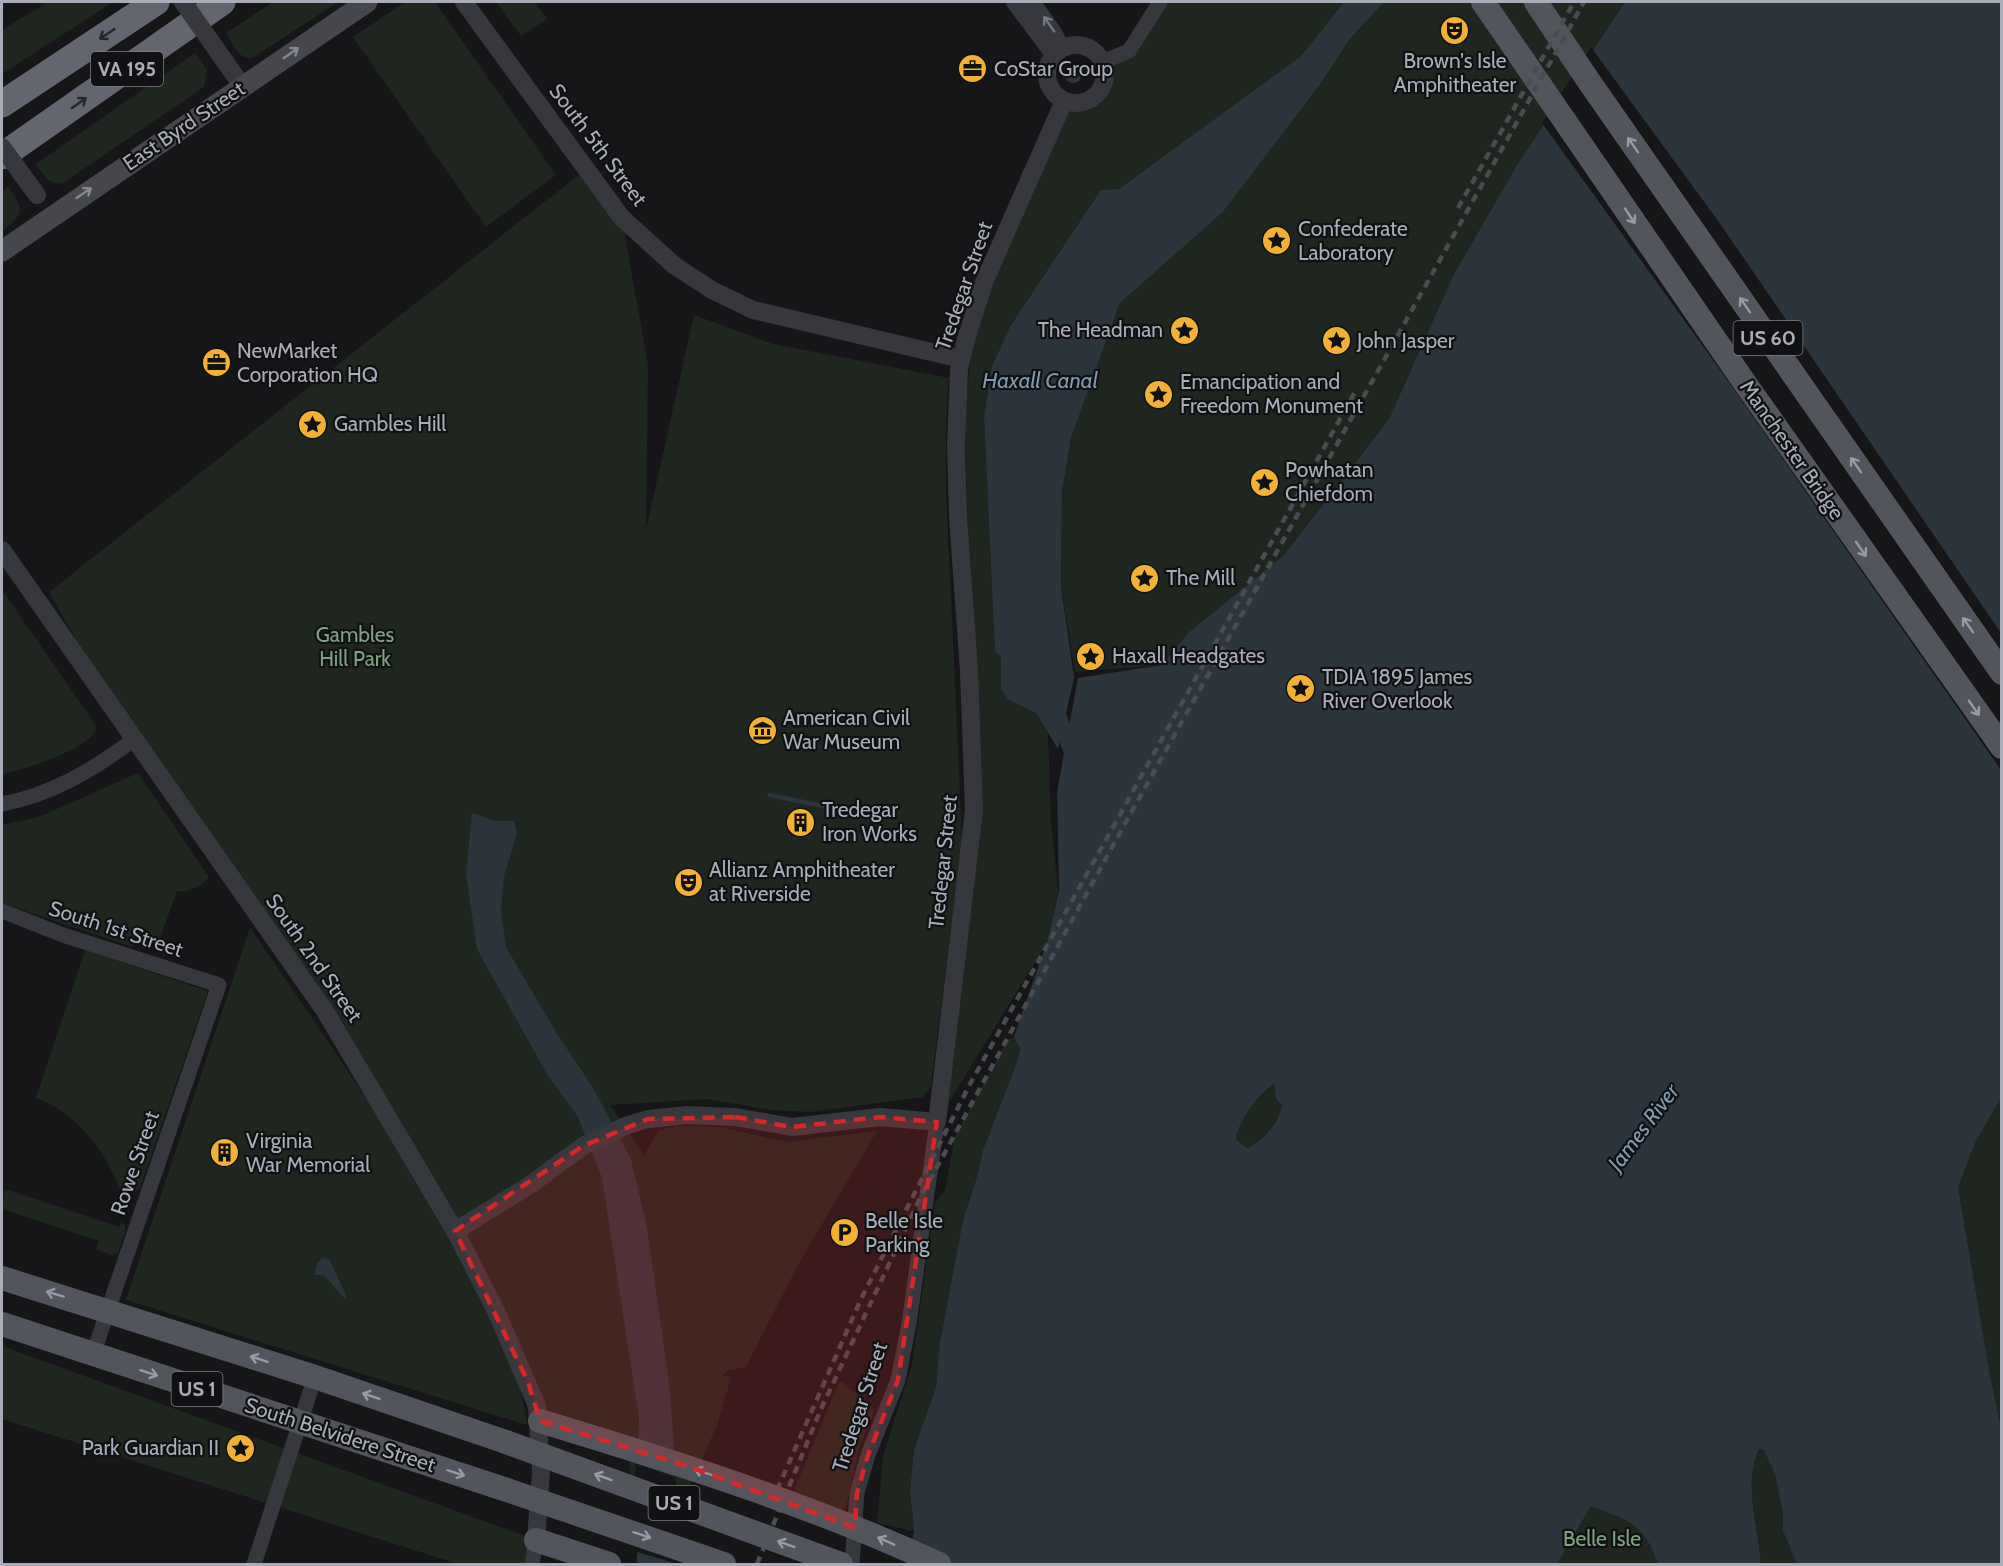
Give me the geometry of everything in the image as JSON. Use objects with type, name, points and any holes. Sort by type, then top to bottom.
[{"type":"highway","name":"VA 195","points":[[6,100],[156,2]]},
{"type":"highway","name":"VA 195","points":[[2,156],[222,2]]},
{"type":"highway","points":[[2,164],[32,137]]},
{"type":"main road","name":"East Byrd Street","points":[[2,251],[367,2]]},
{"type":"main road","name":"Manchester Bridge","points":[[1483,2],[1749,389],[2001,747]]},
{"type":"main road","name":"Manchester Bridge","points":[[1536,2],[2001,673]]},
{"type":"main road","name":"US 1","points":[[2,1278],[315,1377],[506,1442],[841,1564]]},
{"type":"main road","name":"South Belvidere Street","points":[[2,1324],[724,1564]]},
{"type":"main road","points":[[540,1420],[690,1467],[804,1507],[939,1564]]},
{"type":"main road","points":[[536,1540],[609,1564]]},
{"type":"street","points":[[183,2],[243,87]]},
{"type":"street","name":"South 5th Street","points":[[464,2],[622,218],[675,266],[712,290],[753,310],[961,359]]},
{"type":"street","points":[[1015,2],[1058,51]]},
{"type":"street","points":[[1033,2],[1055,33],[1058,51]]},
{"type":"street","points":[[1102,62],[1129,51],[1160,2]]},
{"type":"street","points":[[1081,45],[1097,54],[1102,62],[1104,81],[1097,94],[1084,102],[1064,100],[1055,95],[1047,79],[1049,61],[1058,51],[1081,45]]},
{"type":"street","name":"Tredegar Street","points":[[852,1564],[857,1492],[868,1455],[898,1380],[909,1324],[937,1122],[974,810],[969,671],[957,487],[956,446],[961,359],[985,280],[1064,100]]},
{"type":"street","points":[[2,147],[37,195],[49,217]]},
{"type":"street","name":"South 2nd Street","points":[[2,550],[325,1011],[455,1231],[535,1398],[540,1420],[541,1472],[536,1540]]},
{"type":"street","points":[[2,804],[24,800],[66,784],[106,760],[133,740]]},
{"type":"street","name":"South 1st Street","points":[[2,911],[63,936],[219,985]]},
{"type":"street","name":"Rowe Street","points":[[93,1354],[219,985]]},
{"type":"street","points":[[455,1231],[530,1185],[583,1146],[628,1125],[665,1116],[735,1117],[792,1127],[880,1117],[937,1122]]},
{"type":"street","points":[[254,1564],[315,1377]]},
{"type":"street","points":[[532,1564],[536,1540]]},
{"type":"highlighted area","points":[[735,1117],[792,1127],[880,1117],[937,1122],[898,1380],[868,1455],[857,1493],[855,1528],[690,1467],[540,1421],[528,1382],[455,1231],[583,1146],[648,1119]]},
{"type":"green space","points":[[48,2],[113,2],[2,74],[2,30]]},
{"type":"green space","points":[[273,2],[338,2],[254,57],[244,57],[237,51],[226,33]]},
{"type":"green space","points":[[405,2],[434,2],[556,175],[486,227],[353,37]]},
{"type":"green space","points":[[496,2],[535,2],[547,19],[521,36]]},
{"type":"green space","points":[[1160,2],[1344,2],[1301,56],[1119,190],[1101,191],[1011,325],[992,366],[984,416],[995,652],[1001,657],[1009,700],[1036,713],[1048,733],[1051,822],[1058,890],[1049,939],[937,1122],[974,810],[965,415],[970,361],[985,280],[1069,102],[1084,101],[1096,94],[1103,83],[1104,68],[1118,57]]},
{"type":"green space","points":[[1384,2],[1620,2],[1623,5],[1517,165],[1453,276],[1389,419],[1284,555],[1188,633],[1162,665],[1075,672],[1061,587],[1062,492],[1071,438],[1120,303],[1223,212],[1321,83],[1349,40]]},
{"type":"green space","points":[[195,53],[207,69],[204,87],[63,183],[54,183],[44,176],[36,164]]},
{"type":"green space","name":"Gambles Hill Park","points":[[585,170],[622,218],[648,365],[646,530],[694,315],[773,344],[949,378],[946,421],[946,489],[962,837],[931,1087],[923,1097],[810,1112],[772,1110],[707,1099],[610,1105],[644,1155],[659,1130],[677,1126],[720,1127],[787,1142],[877,1131],[799,1263],[746,1367],[727,1371],[722,1376],[731,1377],[718,1423],[690,1486],[632,1500],[628,1448],[537,1406],[387,1113],[133,740],[49,592]]},
{"type":"green space","points":[[8,187],[20,211],[15,220],[2,231],[2,192]]},
{"type":"green space","points":[[2,590],[97,727],[83,743],[56,757],[2,774]]},
{"type":"green space","points":[[138,773],[209,877],[195,888],[177,891],[156,949],[135,942],[132,947],[2,903],[2,825],[39,817]]},
{"type":"green space","points":[[250,928],[365,1097],[446,1228],[505,1346],[519,1385],[527,1425],[126,1300]]},
{"type":"green space","points":[[85,950],[208,991],[140,1188],[131,1194],[121,1193],[99,1149],[78,1124],[51,1105],[36,1098]]},
{"type":"green space","points":[[1014,1037],[1020,1049],[1017,1062],[983,1150],[963,1220],[939,1348],[936,1387],[914,1450],[910,1490],[914,1531],[877,1523],[883,1456],[912,1365],[935,1202],[945,1191],[955,1136],[1007,1040]]},
{"type":"green space","points":[[1274,1083],[1276,1099],[1282,1105],[1280,1112],[1265,1136],[1247,1148],[1236,1139],[1240,1124],[1256,1100]]},
{"type":"green space","points":[[2001,1096],[2001,1428],[1958,1187],[1976,1141]]},
{"type":"green space","points":[[5,1189],[119,1227],[122,1220],[126,1229],[118,1253],[112,1255],[96,1250],[99,1241],[2,1209]]},
{"type":"green space","points":[[2,1346],[536,1540],[532,1564],[458,1564],[2,1419]]},
{"type":"green space","points":[[839,1382],[842,1382],[875,1410],[860,1445],[845,1511],[794,1491]]},
{"type":"green space","points":[[1759,1449],[1763,1449],[1775,1474],[1783,1514],[1783,1531],[1797,1564],[1761,1564],[1752,1492],[1754,1463]]},
{"type":"green space","name":"Belle Isle","points":[[1591,1506],[1626,1520],[1641,1531],[1658,1564],[1557,1564]]},
{"type":"water","name":"Haxall Canal","points":[[1344,2],[1384,2],[1349,40],[1321,83],[1223,212],[1120,303],[1071,438],[1062,492],[1061,587],[1074,678],[1058,749],[1036,713],[1009,700],[1001,689],[1001,657],[995,652],[984,416],[992,366],[1011,325],[1101,190],[1119,189],[1301,56]]},
{"type":"water","name":"James River","points":[[1625,2],[2001,2],[2002,1096],[1976,1141],[1958,1187],[2001,1428],[2001,1564],[1797,1564],[1783,1531],[1783,1514],[1775,1474],[1763,1449],[1759,1449],[1754,1463],[1752,1491],[1761,1564],[1658,1564],[1647,1539],[1634,1525],[1591,1506],[1557,1564],[908,1564],[914,1531],[910,1490],[914,1450],[936,1387],[939,1348],[963,1220],[983,1150],[1017,1062],[1020,1049],[1014,1037],[1048,939],[1059,890],[1057,792],[1078,678],[1162,665],[1188,633],[1284,555],[1389,419],[1453,276],[1517,165]],"holes":[[[1274,1084],[1276,1099],[1282,1105],[1274,1124],[1265,1136],[1247,1148],[1236,1139],[1245,1116],[1262,1093]]]},
{"type":"water","points":[[1069,65],[1077,65],[1082,70],[1080,81],[1069,83],[1064,78],[1064,70]]},
{"type":"water","points":[[472,813],[495,821],[514,821],[517,833],[504,876],[501,912],[506,947],[557,1034],[592,1086],[631,1159],[647,1228],[668,1374],[674,1444],[671,1564],[637,1564],[639,1418],[602,1178],[578,1117],[547,1074],[477,949],[466,873]]},
{"type":"water","points":[[323,1258],[329,1259],[346,1295],[345,1299],[324,1275],[315,1275],[317,1263]]},
{"type":"pier","points":[[1591,47],[1721,225],[2001,633],[2001,770],[1723,374],[1542,123]]},
{"type":"pier","points":[[635,1463],[676,1477],[674,1563],[634,1551]]},
{"type":"waterway","name":"Haxall Canal","points":[[1056,709],[1074,758]]},
{"type":"waterway","points":[[770,795],[856,813]]},
{"type":"railway","points":[[1458,208],[1574,2]]},
{"type":"railway","points":[[757,1564],[821,1409],[920,1198],[1122,829],[1584,2]]},
{"type":"railway","points":[[777,1490],[861,1299],[970,1084],[1355,392]]},
{"type":"place","name":"Brown's Isle Amphitheater","points":[[1455,30]]},
{"type":"place","name":"CoStar Group","points":[[973,69]]},
{"type":"place","name":"Confederate Laboratory","points":[[1277,241]]},
{"type":"place","name":"The Headman","points":[[1184,330]]},
{"type":"place","name":"John Jasper","points":[[1336,341]]},
{"type":"place","name":"NewMarket Corporation HQ","points":[[216,363]]},
{"type":"place","name":"Emancipation and Freedom Monument","points":[[1159,394]]},
{"type":"place","name":"Gambles Hill","points":[[313,424]]},
{"type":"place","name":"Powhatan Chiefdom","points":[[1264,482]]},
{"type":"place","name":"The Mill","points":[[1145,578]]},
{"type":"place","name":"Haxall Headgates","points":[[1091,656]]},
{"type":"place","name":"TDIA 1895 James River Overlook","points":[[1301,689]]},
{"type":"place","name":"American Civil War Museum","points":[[762,730]]},
{"type":"place","name":"Tredegar Iron Works","points":[[801,822]]},
{"type":"place","name":"Allianz Amphitheater at Riverside","points":[[688,882]]},
{"type":"place","name":"Virginia War Memorial","points":[[225,1153]]},
{"type":"place","name":"Belle Isle Parking","points":[[844,1233]]},
{"type":"place","name":"Park Guardian II","points":[[240,1448]]}]
